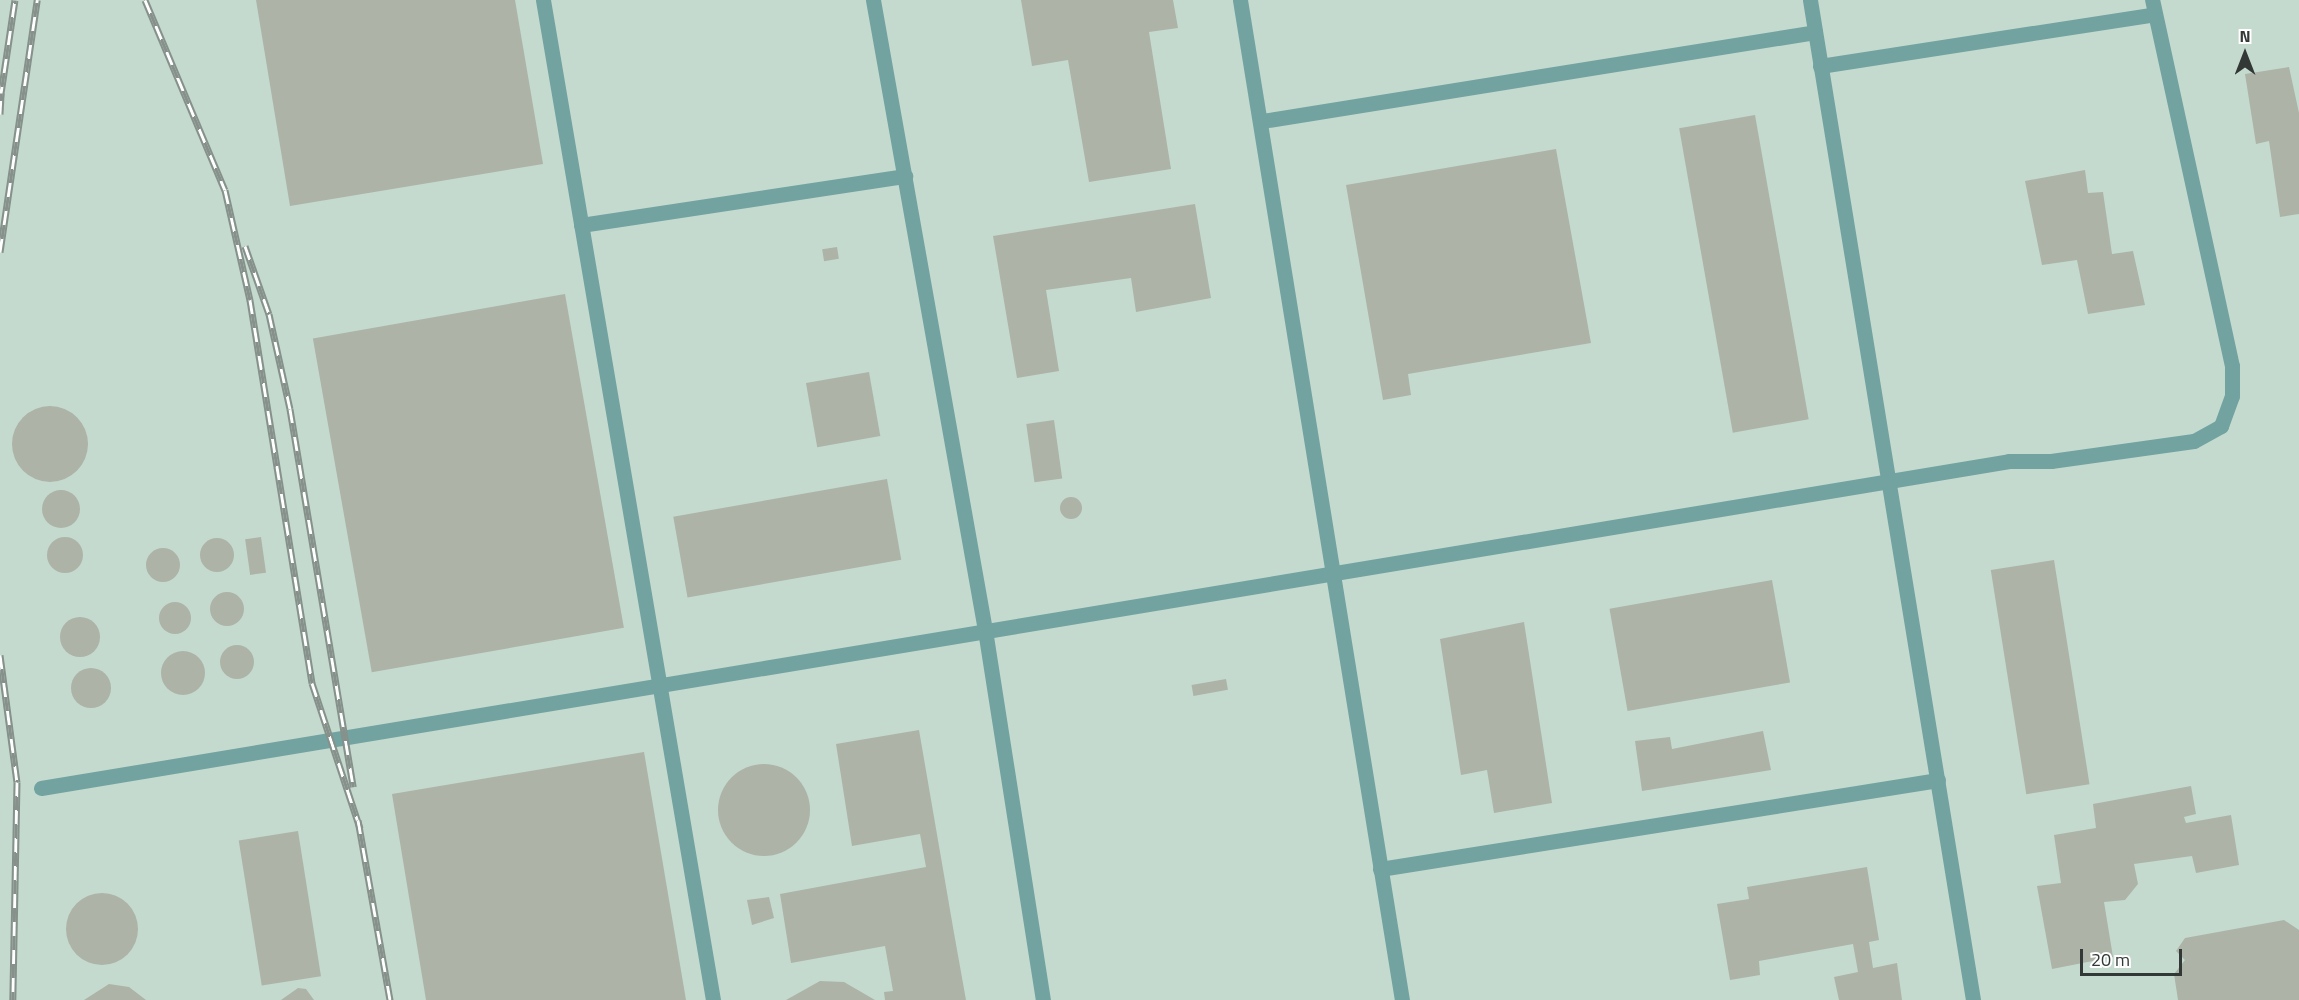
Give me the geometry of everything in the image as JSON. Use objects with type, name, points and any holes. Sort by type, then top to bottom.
[{"type":"street","points":[[543,0],[713,1000]]},
{"type":"street","points":[[873,0],[985,630],[1043,1000]]},
{"type":"street","points":[[1240,0],[1262,121],[1329,573],[1402,1000]]},
{"type":"street","points":[[1810,0],[1973,1000]]},
{"type":"street","points":[[41,788],[1329,573],[1890,484],[2009,461],[2051,461],[2194,441],[2221,426],[2232,396],[2232,366],[2153,7],[1821,66]]},
{"type":"street","points":[[1262,121],[1815,32]]},
{"type":"street","points":[[581,225],[904,176]]},
{"type":"street","points":[[1380,869],[1938,780]]},
{"type":"shaded area","points":[[0,0],[2299,0],[2299,1000],[0,1000]]},
{"type":"building","points":[[256,0],[515,0],[543,164],[290,206]]},
{"type":"building","points":[[1021,0],[1173,0],[1178,28],[1149,32],[1171,169],[1089,182],[1068,60],[1032,66]]},
{"type":"building","points":[[2289,67],[2299,113],[2299,214],[2280,217],[2269,141],[2256,144],[2245,74]]},
{"type":"building","points":[[1755,115],[1809,419],[1733,433],[1679,128]]},
{"type":"building","points":[[1556,149],[1591,343],[1408,374],[1411,395],[1383,400],[1346,185]]},
{"type":"building","points":[[2085,170],[2088,193],[2103,192],[2112,254],[2133,251],[2145,305],[2088,314],[2077,260],[2042,265],[2025,181]]},
{"type":"building","points":[[1195,204],[1211,298],[1136,312],[1131,278],[1046,290],[1059,371],[1017,378],[993,236]]},
{"type":"building","points":[[837,247],[839,259],[824,261],[822,249]]},
{"type":"building","points":[[565,294],[624,628],[372,672],[313,338]]},
{"type":"building","points":[[869,372],[880,436],[817,447],[806,383]]},
{"type":"building","points":[[50,406],[64,409],[77,417],[85,430],[88,444],[85,458],[77,471],[64,479],[50,482],[36,479],[23,471],[15,458],[12,444],[15,430],[23,417],[36,409]]},
{"type":"building","points":[[1054,420],[1062,478],[1034,482],[1026,424]]},
{"type":"building","points":[[887,479],[901,560],[688,597],[673,517]]},
{"type":"building","points":[[61,490],[74,496],[80,509],[74,522],[61,528],[48,522],[42,509],[48,496]]},
{"type":"building","points":[[1071,497],[1079,500],[1082,508],[1079,516],[1071,519],[1063,516],[1060,508],[1063,500]]},
{"type":"building","points":[[65,537],[78,542],[83,555],[78,568],[65,573],[52,568],[47,555],[52,542]]},
{"type":"building","points":[[261,537],[266,573],[250,575],[245,539]]},
{"type":"building","points":[[217,538],[229,543],[234,555],[229,567],[217,572],[205,567],[200,555],[205,543]]},
{"type":"building","points":[[163,548],[175,553],[180,565],[175,577],[163,582],[151,577],[146,565],[151,553]]},
{"type":"building","points":[[2054,560],[2090,784],[2026,794],[1991,570]]},
{"type":"building","points":[[1772,580],[1790,682],[1628,711],[1610,609]]},
{"type":"building","points":[[227,592],[239,597],[244,609],[239,621],[227,626],[215,621],[210,609],[215,597]]},
{"type":"building","points":[[175,602],[186,607],[191,618],[186,629],[175,634],[164,629],[159,618],[164,607]]},
{"type":"building","points":[[80,617],[94,623],[100,637],[94,651],[80,657],[66,651],[60,637],[66,623]]},
{"type":"building","points":[[1524,622],[1552,803],[1494,813],[1487,770],[1461,775],[1440,639]]},
{"type":"building","points":[[237,645],[249,650],[254,662],[249,674],[237,679],[225,674],[220,662],[225,650]]},
{"type":"building","points":[[183,651],[199,657],[205,673],[199,689],[183,695],[167,689],[161,673],[167,657]]},
{"type":"building","points":[[91,668],[105,674],[111,688],[105,702],[91,708],[77,702],[71,688],[77,674]]},
{"type":"building","points":[[1226,679],[1228,690],[1193,696],[1192,685]]},
{"type":"building","points":[[919,730],[966,1000],[885,1000],[884,992],[893,991],[885,946],[791,963],[780,894],[926,867],[920,834],[852,846],[836,744]]},
{"type":"building","points":[[1763,731],[1771,770],[1642,791],[1635,741],[1670,737],[1672,749]]},
{"type":"building","points":[[644,752],[686,1000],[426,1000],[392,794]]},
{"type":"building","points":[[764,764],[782,768],[796,778],[806,792],[810,810],[806,828],[796,842],[782,852],[764,856],[746,852],[732,842],[722,828],[718,810],[722,792],[732,778],[746,768]]},
{"type":"building","points":[[2191,786],[2196,814],[2184,817],[2186,823],[2231,815],[2239,865],[2196,873],[2192,856],[2134,864],[2138,884],[2125,900],[2104,902],[2113,957],[2052,969],[2037,886],[2061,883],[2054,835],[2096,828],[2093,804]]},
{"type":"building","points":[[298,831],[321,976],[262,986],[239,840]]},
{"type":"building","points":[[1867,867],[1879,940],[1869,942],[1873,968],[1897,963],[1902,1000],[1839,1000],[1834,977],[1858,972],[1853,944],[1759,961],[1760,975],[1730,980],[1717,904],[1749,899],[1747,887]]},
{"type":"building","points":[[109,893],[128,903],[136,915],[138,929],[136,943],[128,955],[116,963],[95,965],[76,955],[68,943],[66,922],[76,903],[88,895]]},
{"type":"building","points":[[769,897],[774,918],[752,925],[747,900]]},
{"type":"building","points":[[2284,920],[2299,930],[2299,1000],[2178,1000],[2174,974],[2185,960],[2176,951],[2185,938]]},
{"type":"building","points":[[820,981],[844,982],[875,1000],[786,1000]]},
{"type":"building","points":[[109,984],[129,987],[146,1000],[84,1000]]},
{"type":"building","points":[[298,988],[306,989],[314,1000],[281,1000]]},
{"type":"railway","points":[[0,100],[15,0]]},
{"type":"railway","points":[[0,252],[37,0]]},
{"type":"railway","points":[[145,0],[225,190],[250,300],[312,683],[360,828]]},
{"type":"railway","points":[[0,114],[1,93]]},
{"type":"railway","points":[[245,246],[269,314],[290,409],[353,787]]},
{"type":"railway","points":[[0,655],[17,782],[13,1000]]},
{"type":"railway","points":[[358,820],[390,1000]]}]
